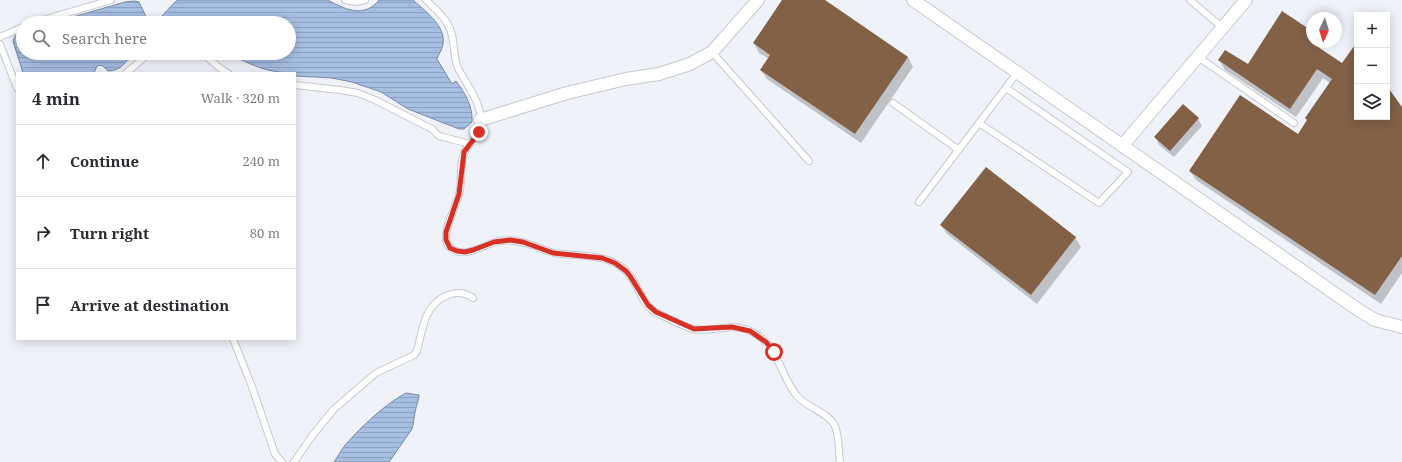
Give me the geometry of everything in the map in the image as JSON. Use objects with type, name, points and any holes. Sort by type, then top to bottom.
[{"type":"street","points":[[480,120],[541,100],[594,86],[669,71],[690,64],[712,52],[758,0]]},
{"type":"street","points":[[913,0],[1360,311],[1375,320],[1402,327]]},
{"type":"street","points":[[1122,146],[1246,0]]},
{"type":"lane","points":[[56,16],[111,0]]},
{"type":"lane","points":[[345,0],[356,2],[365,0]]},
{"type":"lane","points":[[426,0],[448,23],[458,66],[479,108],[479,132],[464,152],[459,194],[446,232],[446,240],[450,248],[465,252],[494,242],[510,240],[523,242],[553,253],[602,258],[615,263],[626,271],[648,305],[656,312],[694,329],[732,327],[750,331],[766,342],[774,352],[796,396],[832,421],[837,436],[840,462]]},
{"type":"lane","points":[[1190,0],[1222,28]]},
{"type":"lane","points":[[0,37],[16,30]]},
{"type":"lane","points":[[0,44],[16,85]]},
{"type":"lane","points":[[712,52],[809,161]]},
{"type":"lane","points":[[1198,57],[1294,123]]},
{"type":"lane","points":[[127,72],[142,60]]},
{"type":"lane","points":[[210,60],[226,72]]},
{"type":"lane","points":[[919,202],[1017,73]]},
{"type":"lane","points":[[296,84],[358,93],[376,100],[432,130],[439,136],[470,144]]},
{"type":"lane","points":[[979,123],[1099,202],[1128,172],[1006,88]]},
{"type":"lane","points":[[893,103],[959,150]]},
{"type":"lane","points":[[294,462],[312,436],[334,409],[376,373],[414,356],[417,351],[427,315],[440,300],[446,296],[457,293],[466,294],[473,298]]},
{"type":"lane","points":[[233,340],[251,384],[275,454],[282,462]]},
{"type":"water","points":[[177,0],[328,0],[347,9],[360,11],[373,6],[379,0],[413,0],[430,15],[439,27],[443,41],[442,49],[437,59],[452,84],[456,81],[465,95],[470,105],[472,122],[464,129],[459,129],[408,109],[381,92],[352,82],[332,78],[296,76],[296,72],[276,72],[252,65],[242,60],[296,60],[296,16],[162,16]]},
{"type":"water","points":[[125,2],[139,2],[146,16],[76,16]]},
{"type":"water","points":[[16,35],[16,51],[13,41]]},
{"type":"water","points":[[19,60],[128,60],[120,68],[113,71],[108,71],[103,67],[97,66],[94,72],[23,72]]},
{"type":"water","points":[[406,393],[419,395],[413,426],[389,462],[334,462],[346,444],[367,423],[382,409]]},
{"type":"building","points":[[782,0],[825,0],[908,57],[855,134],[760,70],[770,55],[753,43]]},
{"type":"building","points":[[1282,11],[1306,27],[1306,48],[1320,48],[1342,63],[1354,46],[1354,120],[1390,120],[1390,90],[1402,107],[1402,256],[1375,295],[1189,171],[1240,95],[1298,134],[1307,120],[1305,118],[1332,79],[1317,69],[1290,109],[1218,60],[1225,50],[1248,64]]},
{"type":"building","points":[[1183,104],[1199,118],[1170,151],[1154,137]]},
{"type":"building","points":[[986,167],[1076,237],[1031,295],[940,225]]},
{"type":"route","points":[[479,132],[464,152],[462,159],[459,194],[446,232],[446,240],[450,248],[465,252],[494,242],[510,240],[523,242],[553,253],[602,258],[615,263],[626,271],[648,305],[656,312],[694,329],[732,327],[743,328],[757,335],[766,342],[774,352]]}]
